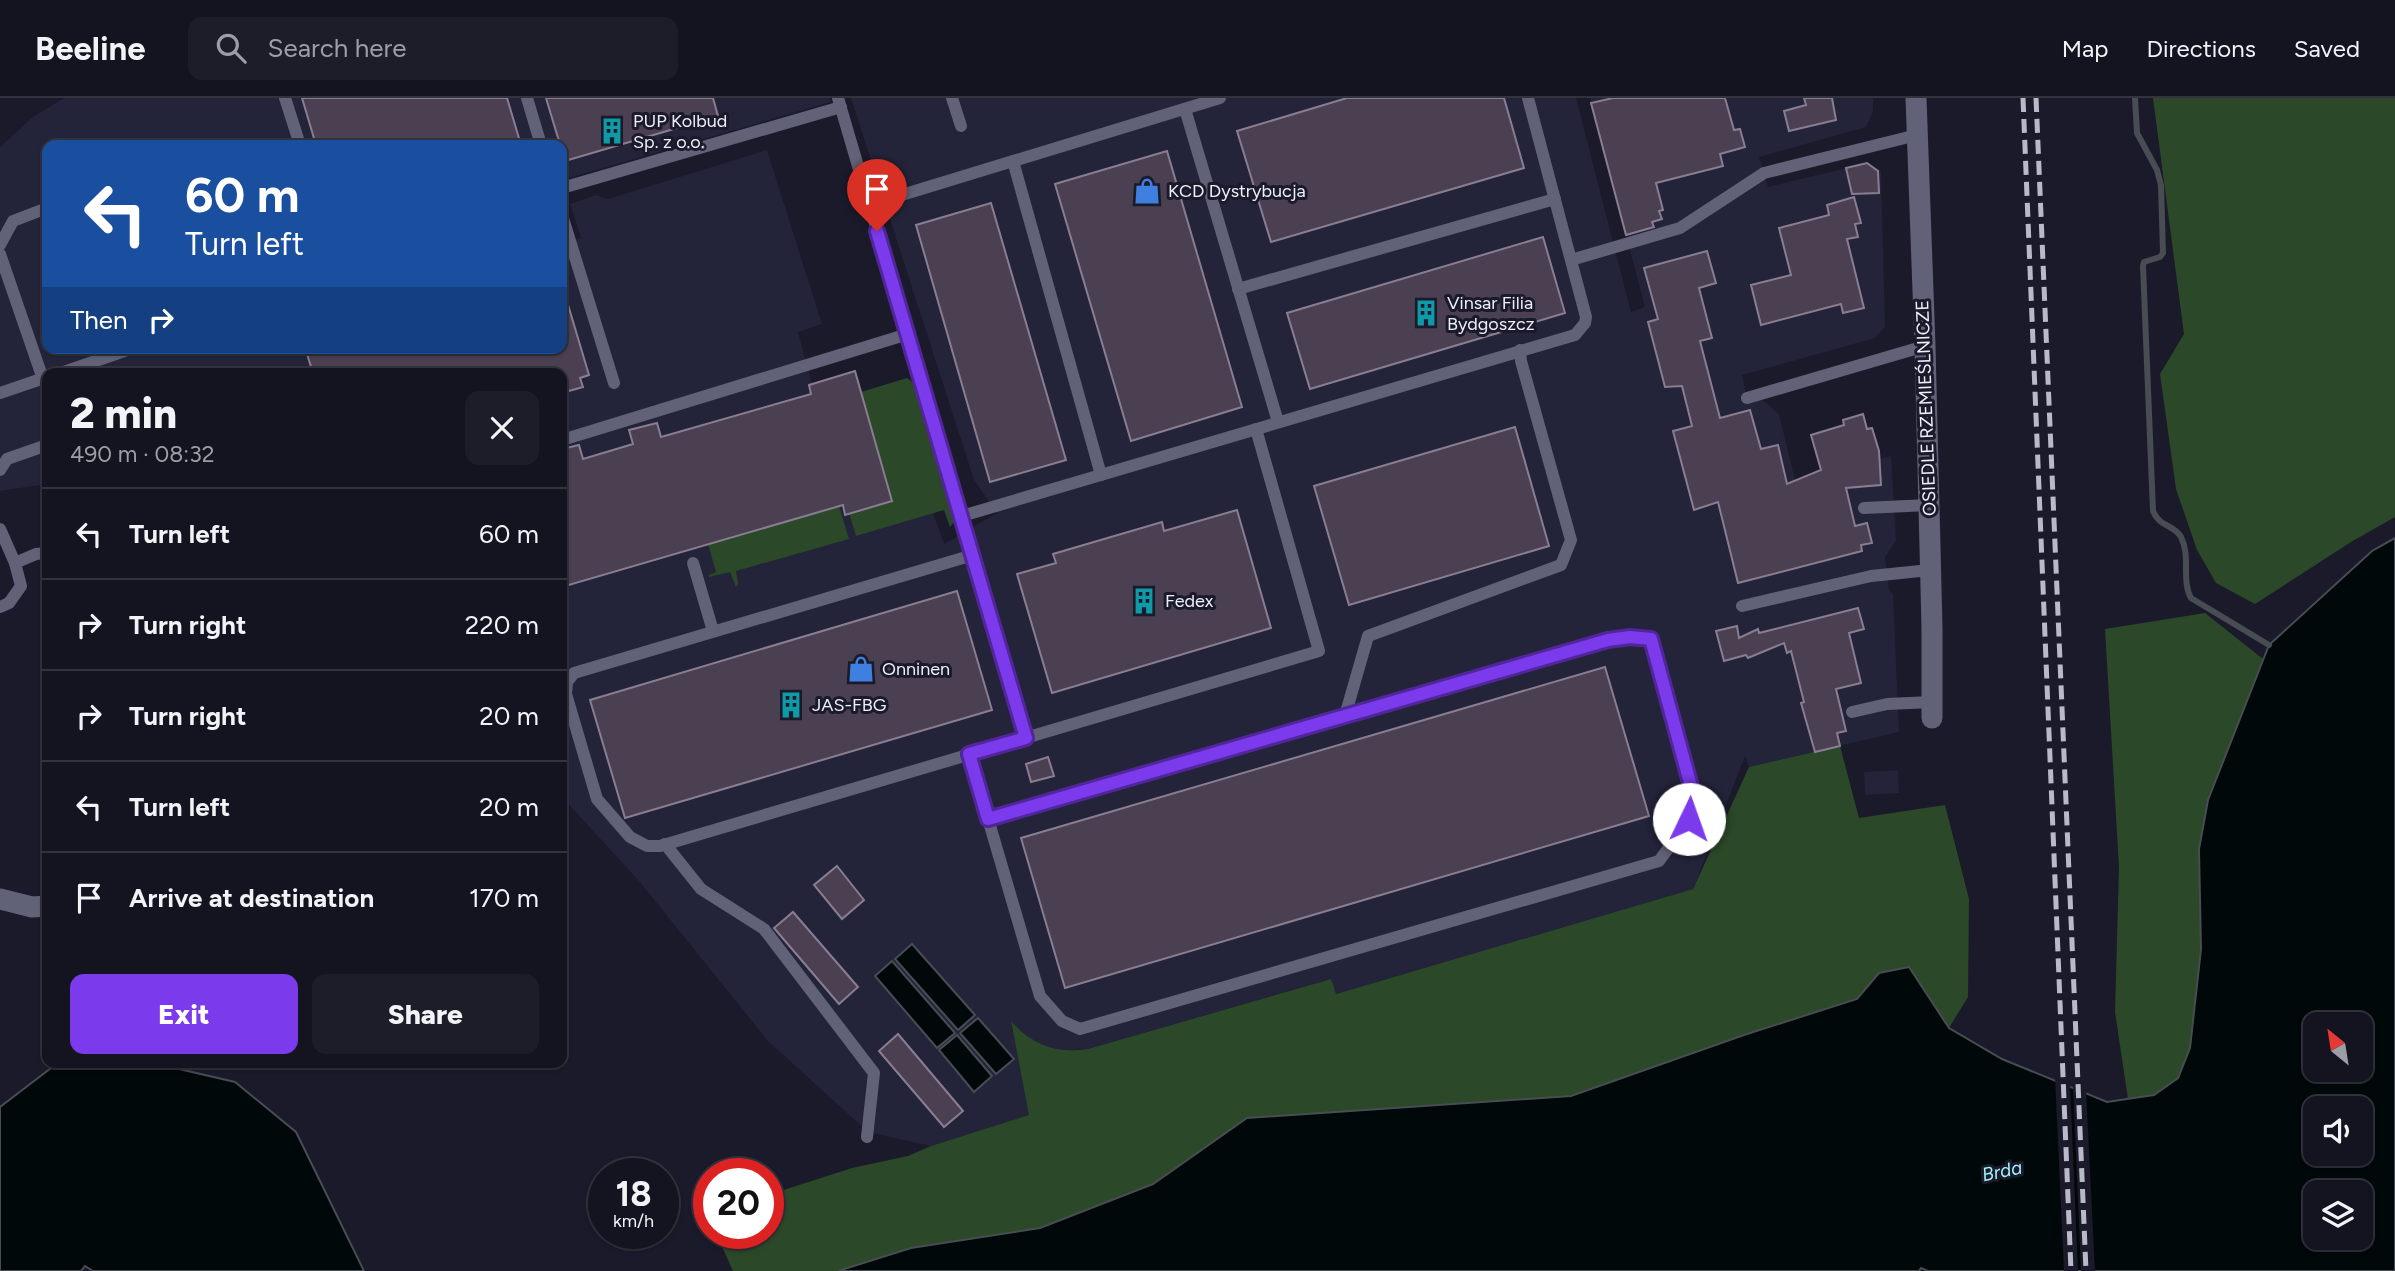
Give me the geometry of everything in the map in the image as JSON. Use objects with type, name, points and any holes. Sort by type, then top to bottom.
[{"type":"street","name":"OSIEDLE RZEMIEŚLNICZE","points":[[1916,98],[1925,346],[1932,710]]},
{"type":"street","points":[[0,899],[32,907],[42,906]]},
{"type":"lane","points":[[285,98],[298,140]]},
{"type":"lane","points":[[527,98],[540,140]]},
{"type":"lane","points":[[952,98],[961,125]]},
{"type":"lane","points":[[869,205],[1220,98]]},
{"type":"lane","points":[[962,516],[1575,335],[1585,323],[1586,317],[1528,98]]},
{"type":"lane","points":[[567,186],[839,102],[1026,738]]},
{"type":"lane","points":[[1185,109],[1278,422]]},
{"type":"lane","points":[[1571,260],[1680,228],[1764,173],[1917,135]]},
{"type":"lane","points":[[1013,161],[1101,475]]},
{"type":"lane","points":[[1238,289],[1555,199]]},
{"type":"lane","points":[[0,245],[13,221],[42,210]]},
{"type":"lane","points":[[567,231],[614,383]]},
{"type":"lane","points":[[0,254],[42,370]]},
{"type":"lane","points":[[567,438],[908,334]]},
{"type":"lane","points":[[1747,398],[1925,346]]},
{"type":"lane","points":[[1345,716],[1368,636],[1561,565],[1571,540],[1520,350]]},
{"type":"lane","points":[[75,368],[116,354]]},
{"type":"lane","points":[[0,393],[42,379]]},
{"type":"lane","points":[[567,697],[597,799],[630,837],[647,846],[665,844],[1319,650],[1256,429]]},
{"type":"lane","points":[[0,470],[7,459],[42,447]]},
{"type":"lane","points":[[1864,508],[1929,505]]},
{"type":"lane","points":[[0,529],[15,563],[21,586],[9,603],[0,607]]},
{"type":"lane","points":[[15,563],[42,553]]},
{"type":"lane","points":[[567,682],[575,673],[585,669],[973,555]]},
{"type":"lane","points":[[693,563],[713,631]]},
{"type":"lane","points":[[1742,606],[1871,576],[1930,570]]},
{"type":"lane","points":[[969,754],[988,819],[1040,996],[1062,1021],[1080,1029],[1659,861],[1689,819],[1695,801],[1651,639],[1630,637],[1608,640],[988,819]]},
{"type":"lane","points":[[1852,712],[1887,704],[1932,710]]},
{"type":"lane","points":[[665,844],[701,889],[764,929],[874,1073],[867,1136]]},
{"type":"shaded area","points":[[64,98],[829,98],[831,102],[567,179],[567,140],[42,140],[42,354],[567,354],[567,242],[581,238],[570,204],[596,195],[608,199],[767,150],[822,324],[798,332],[812,384],[855,371],[861,392],[900,381],[932,510],[944,544],[997,513],[974,480],[851,98],[1576,98],[1631,312],[1645,307],[1590,98],[1873,98],[1873,112],[1866,127],[1759,157],[1768,187],[1868,163],[1881,171],[1885,327],[1875,338],[1742,375],[1747,397],[1757,395],[1779,414],[1795,480],[1891,456],[1896,541],[1885,557],[1889,590],[1893,594],[1899,732],[1749,767],[1745,756],[1693,889],[1335,994],[1330,979],[1088,1049],[1059,1051],[1043,1046],[1011,1022],[1030,1115],[931,1146],[868,1132],[768,1041],[639,881],[567,802],[567,368],[42,368],[42,485],[0,491],[0,147],[33,117]]},
{"type":"shaded area","points":[[1898,770],[1899,793],[1865,795],[1864,772]]},
{"type":"green space","points":[[2153,98],[2395,98],[2395,517],[2255,604],[2216,583],[2197,550],[2176,489],[2160,374],[2184,334]]},
{"type":"green space","points":[[907,378],[915,384],[954,522],[950,527],[944,510],[856,536],[849,513],[892,501],[861,392]]},
{"type":"green space","points":[[839,506],[849,539],[736,571],[736,587],[730,572],[709,577],[716,572],[708,544]]},
{"type":"green space","points":[[2205,613],[2263,659],[2208,800],[2199,849],[2201,949],[2190,1048],[2178,1078],[2154,1095],[2128,1099],[2115,1012],[2119,867],[2105,629]]},
{"type":"green space","points":[[1840,746],[1859,818],[1945,805],[1969,899],[1968,997],[1949,1028],[1909,967],[1879,973],[1857,999],[1744,1035],[1571,1096],[1247,1118],[1153,1184],[1040,1228],[911,1248],[838,1271],[733,1271],[723,1249],[784,1249],[784,1190],[852,1168],[908,1156],[1029,1115],[1011,1021],[1028,1036],[1046,1046],[1066,1050],[1088,1049],[1331,979],[1336,994],[1693,889],[1749,767]]},
{"type":"water","name":"Brda","points":[[2395,538],[2395,1271],[1928,1271],[1921,1268],[1919,1271],[838,1271],[911,1248],[1040,1228],[1153,1184],[1247,1118],[1571,1096],[1744,1035],[1857,999],[1879,973],[1909,967],[1949,1028],[2002,1059],[2107,1102],[2154,1095],[2178,1078],[2190,1048],[2201,949],[2199,849],[2208,800],[2269,645],[2372,551]]},
{"type":"water","points":[[912,944],[975,1015],[958,1030],[895,959]]},
{"type":"water","points":[[892,961],[955,1033],[937,1048],[875,976]]},
{"type":"water","points":[[978,1018],[1014,1059],[996,1074],[960,1033]]},
{"type":"water","points":[[957,1035],[992,1076],[974,1092],[939,1050]]},
{"type":"water","points":[[51,1068],[175,1068],[235,1082],[296,1132],[364,1271],[93,1271],[85,1266],[81,1271],[0,1271],[0,1107]]},
{"type":"pier","points":[[2055,1077],[2070,1083],[2078,1271],[2064,1271]]},
{"type":"pier","points":[[2073,1085],[2086,1090],[2095,1271],[2081,1271]]},
{"type":"building","points":[[302,98],[507,98],[520,140],[315,140]]},
{"type":"building","name":"PUP Kolbud Sp. z o.o.","points":[[546,98],[713,98],[718,116],[567,160],[567,140],[559,140]]},
{"type":"building","points":[[1347,98],[1504,98],[1524,168],[1271,242],[1237,131]]},
{"type":"building","points":[[1613,98],[1725,98],[1734,130],[1740,129],[1745,147],[1720,154],[1723,166],[1656,183],[1663,210],[1659,211],[1662,219],[1652,222],[1654,227],[1626,235],[1591,103]]},
{"type":"building","points":[[1804,98],[1832,98],[1836,120],[1789,131],[1784,111],[1806,105]]},
{"type":"building","points":[[1167,151],[1242,407],[1131,441],[1055,184]]},
{"type":"building","points":[[1867,163],[1878,171],[1879,193],[1852,194],[1846,168]]},
{"type":"building","points":[[1854,197],[1861,223],[1855,224],[1858,237],[1847,239],[1864,308],[1843,313],[1841,304],[1761,325],[1751,285],[1791,275],[1779,228],[1829,215],[1827,205]]},
{"type":"building","points":[[991,203],[1066,460],[990,482],[916,225]]},
{"type":"building","name":"Vinsar Filia Bydgoszcz","points":[[1543,237],[1565,313],[1310,389],[1287,313]]},
{"type":"building","points":[[1707,251],[1716,283],[1699,288],[1712,338],[1700,341],[1720,418],[1750,410],[1761,449],[1778,445],[1787,484],[1821,470],[1811,435],[1844,425],[1843,420],[1863,414],[1867,429],[1872,428],[1879,451],[1881,485],[1846,488],[1855,526],[1867,523],[1872,543],[1861,545],[1862,551],[1738,583],[1718,502],[1694,510],[1673,431],[1692,426],[1682,386],[1665,387],[1648,322],[1658,319],[1644,268]]},
{"type":"building","points":[[567,301],[589,375],[580,378],[583,387],[567,392],[567,368],[311,368],[307,354],[567,354]]},
{"type":"building","points":[[855,371],[892,501],[845,515],[843,505],[567,586],[567,448],[579,445],[583,459],[633,444],[629,430],[657,423],[661,437],[811,394],[809,385]]},
{"type":"building","points":[[1515,427],[1549,546],[1349,605],[1314,486]]},
{"type":"building","name":"Fedex","points":[[1237,510],[1271,628],[1052,693],[1017,574],[1056,563],[1053,554],[1162,522],[1164,531]]},
{"type":"building","name":"JAS-FBG","points":[[957,591],[992,710],[625,818],[590,700]]},
{"type":"building","points":[[1858,608],[1864,629],[1849,633],[1861,683],[1836,689],[1846,731],[1837,733],[1840,746],[1815,752],[1801,703],[1804,702],[1791,651],[1787,653],[1784,643],[1748,658],[1746,655],[1724,661],[1716,631],[1737,626],[1739,638],[1758,629],[1759,633]]},
{"type":"building","points":[[1605,667],[1649,816],[1065,988],[1021,838]]},
{"type":"building","points":[[1048,757],[1054,776],[1031,782],[1026,764]]},
{"type":"building","points":[[837,866],[864,900],[842,919],[814,885]]},
{"type":"building","points":[[793,912],[858,987],[839,1004],[774,928]]},
{"type":"building","points":[[898,1034],[963,1111],[944,1127],[879,1051]]},
{"type":"waterway","points":[[2135,98],[2137,133],[2157,170],[2161,185],[2163,253],[2160,257],[2144,262],[2143,266],[2153,511],[2159,520],[2181,537],[2191,598],[2269,645]]},
{"type":"railway","points":[[2023,98],[2071,1271]]},
{"type":"railway","points":[[2036,98],[2086,1271]]},
{"type":"place","name":"PUP Kolbud Sp. z o.o.","points":[[612,131]]},
{"type":"place","name":"KCD Dystrybucja","points":[[1147,191]]},
{"type":"place","name":"Vinsar Filia Bydgoszcz","points":[[1426,313]]},
{"type":"place","name":"Fedex","points":[[1144,601]]},
{"type":"place","name":"Onninen","points":[[861,669]]},
{"type":"place","name":"JAS-FBG","points":[[791,705]]},
{"type":"route","points":[[877,231],[1026,738],[969,754],[988,819],[1608,640],[1630,637],[1651,639],[1695,801],[1689,819]]}]
